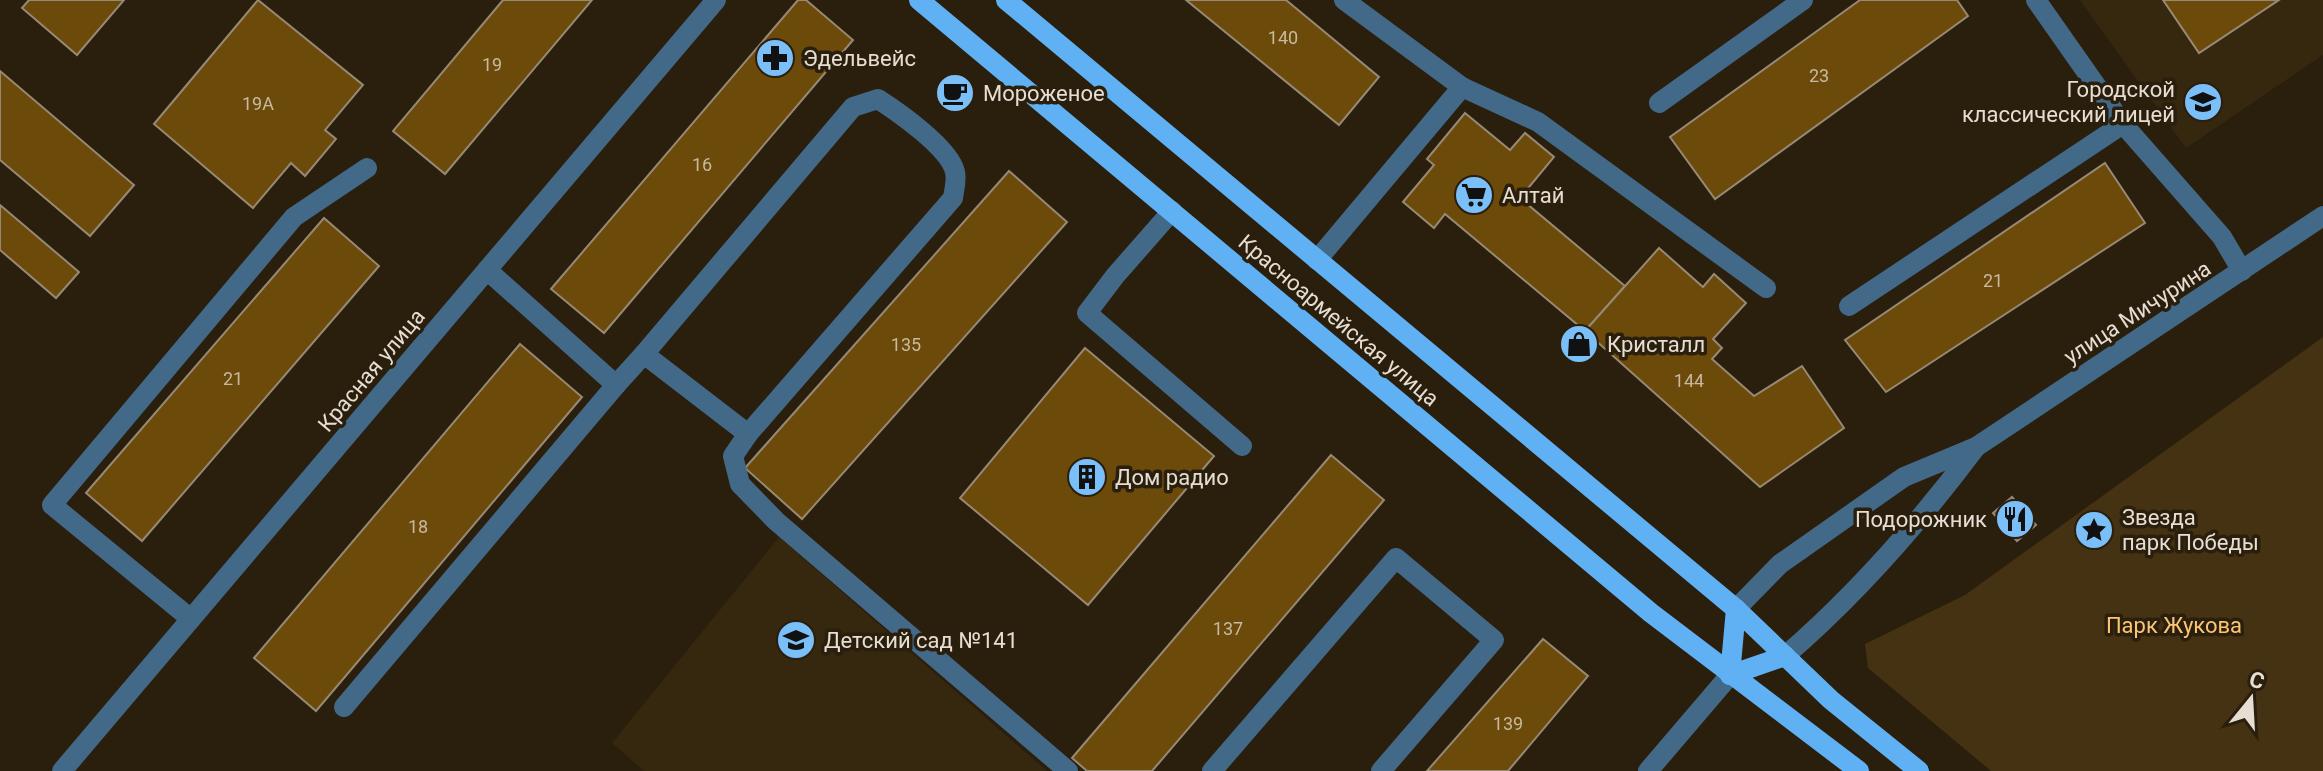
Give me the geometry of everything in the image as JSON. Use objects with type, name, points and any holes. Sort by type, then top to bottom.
[{"type":"main road","name":"Красноармейская улица","points":[[919,0],[1630,596],[1859,771]]},
{"type":"main road","name":"Красноармейская улица","points":[[1006,0],[1736,609],[1831,700],[1919,771]]},
{"type":"main road","points":[[1730,675],[1736,609]]},
{"type":"main road","name":"улица Мичурина","points":[[1730,675],[1785,656]]},
{"type":"street","name":"Красная улица","points":[[62,771],[716,0]]},
{"type":"street","points":[[1344,0],[1462,87],[1538,122],[1766,288]]},
{"type":"street","points":[[1659,103],[1803,0]]},
{"type":"street","points":[[2036,0],[2123,124],[2222,237],[2242,271]]},
{"type":"street","points":[[1317,260],[1462,87]]},
{"type":"street","points":[[344,707],[853,107],[878,99],[908,119],[941,150],[955,171],[953,198],[748,434],[733,456],[740,484],[776,521],[1068,771]]},
{"type":"street","points":[[1849,306],[2123,124]]},
{"type":"street","points":[[191,619],[52,505],[294,217],[367,168]]},
{"type":"street","points":[[1172,211],[1087,313],[1242,446]]},
{"type":"street","name":"улица Мичурина","points":[[1736,609],[1780,564],[1904,477],[1976,447],[2323,216]]},
{"type":"street","points":[[487,270],[616,385]]},
{"type":"street","points":[[644,354],[748,434]]},
{"type":"street","name":"улица Мичурина","points":[[1785,656],[1834,614],[1933,503],[1976,447]]},
{"type":"street","points":[[1212,771],[1396,558],[1494,640],[1381,771]]},
{"type":"street","points":[[1648,771],[1730,675]]},
{"type":"shaded area","name":"Городской классический лицей","points":[[2080,0],[2323,0],[2323,55],[2186,148]]},
{"type":"shaded area","name":"Детский сад №141","points":[[779,537],[1047,771],[644,771],[612,743]]},
{"type":"green space","name":"Парк Жукова","points":[[2323,337],[2323,771],[1991,771],[1868,668],[1865,644],[1965,595]]},
{"type":"building","points":[[29,0],[124,0],[77,55],[22,8]]},
{"type":"building","points":[[258,0],[363,85],[325,130],[336,139],[305,176],[291,163],[253,208],[154,124]]},
{"type":"building","points":[[503,0],[592,0],[445,174],[393,131]]},
{"type":"building","points":[[798,0],[806,0],[853,40],[604,333],[551,289]]},
{"type":"building","points":[[1186,0],[1286,0],[1379,77],[1339,125]]},
{"type":"building","points":[[1860,0],[1957,0],[1968,16],[1715,199],[1670,137]]},
{"type":"building","points":[[2163,0],[2279,0],[2199,53]]},
{"type":"building","points":[[0,71],[134,185],[90,236],[0,160]]},
{"type":"building","points":[[1465,113],[1510,150],[1525,133],[1554,157],[1520,198],[1625,286],[1585,331],[1445,214],[1434,228],[1403,202],[1434,165],[1427,159]]},
{"type":"building","points":[[2105,163],[2145,223],[1886,392],[1845,340]]},
{"type":"building","points":[[1009,171],[1067,222],[802,519],[745,468]]},
{"type":"building","points":[[0,205],[79,272],[56,298],[0,250]]},
{"type":"building","points":[[324,218],[379,266],[142,541],[86,493]]},
{"type":"building","points":[[1659,248],[1703,287],[1714,274],[1746,303],[1713,339],[1722,348],[1712,359],[1754,396],[1802,366],[1844,428],[1760,487],[1585,331]]},
{"type":"building","points":[[520,344],[582,397],[316,711],[254,658]]},
{"type":"building","name":"Дом радио","points":[[1085,348],[1214,456],[1088,605],[960,498]]},
{"type":"building","points":[[1331,455],[1384,500],[1152,771],[1087,771],[1072,758]]},
{"type":"building","name":"Подорожник","points":[[2012,497],[2036,525],[2017,541],[1993,513]]},
{"type":"building","points":[[1543,639],[1588,676],[1508,771],[1427,771]]},
{"type":"place","name":"Эдельвейс","points":[[775,58]]},
{"type":"place","name":"Мороженое","points":[[955,93]]},
{"type":"place","name":"Городской классический лицей","points":[[2203,102]]},
{"type":"place","name":"Алтай","points":[[1474,195]]},
{"type":"place","name":"Кристалл","points":[[1579,344]]},
{"type":"place","name":"Дом радио","points":[[1087,477]]},
{"type":"place","name":"Подорожник","points":[[2015,519]]},
{"type":"place","name":"Звезда парк Победы","points":[[2094,530]]},
{"type":"place","name":"Детский сад №141","points":[[796,640]]}]
